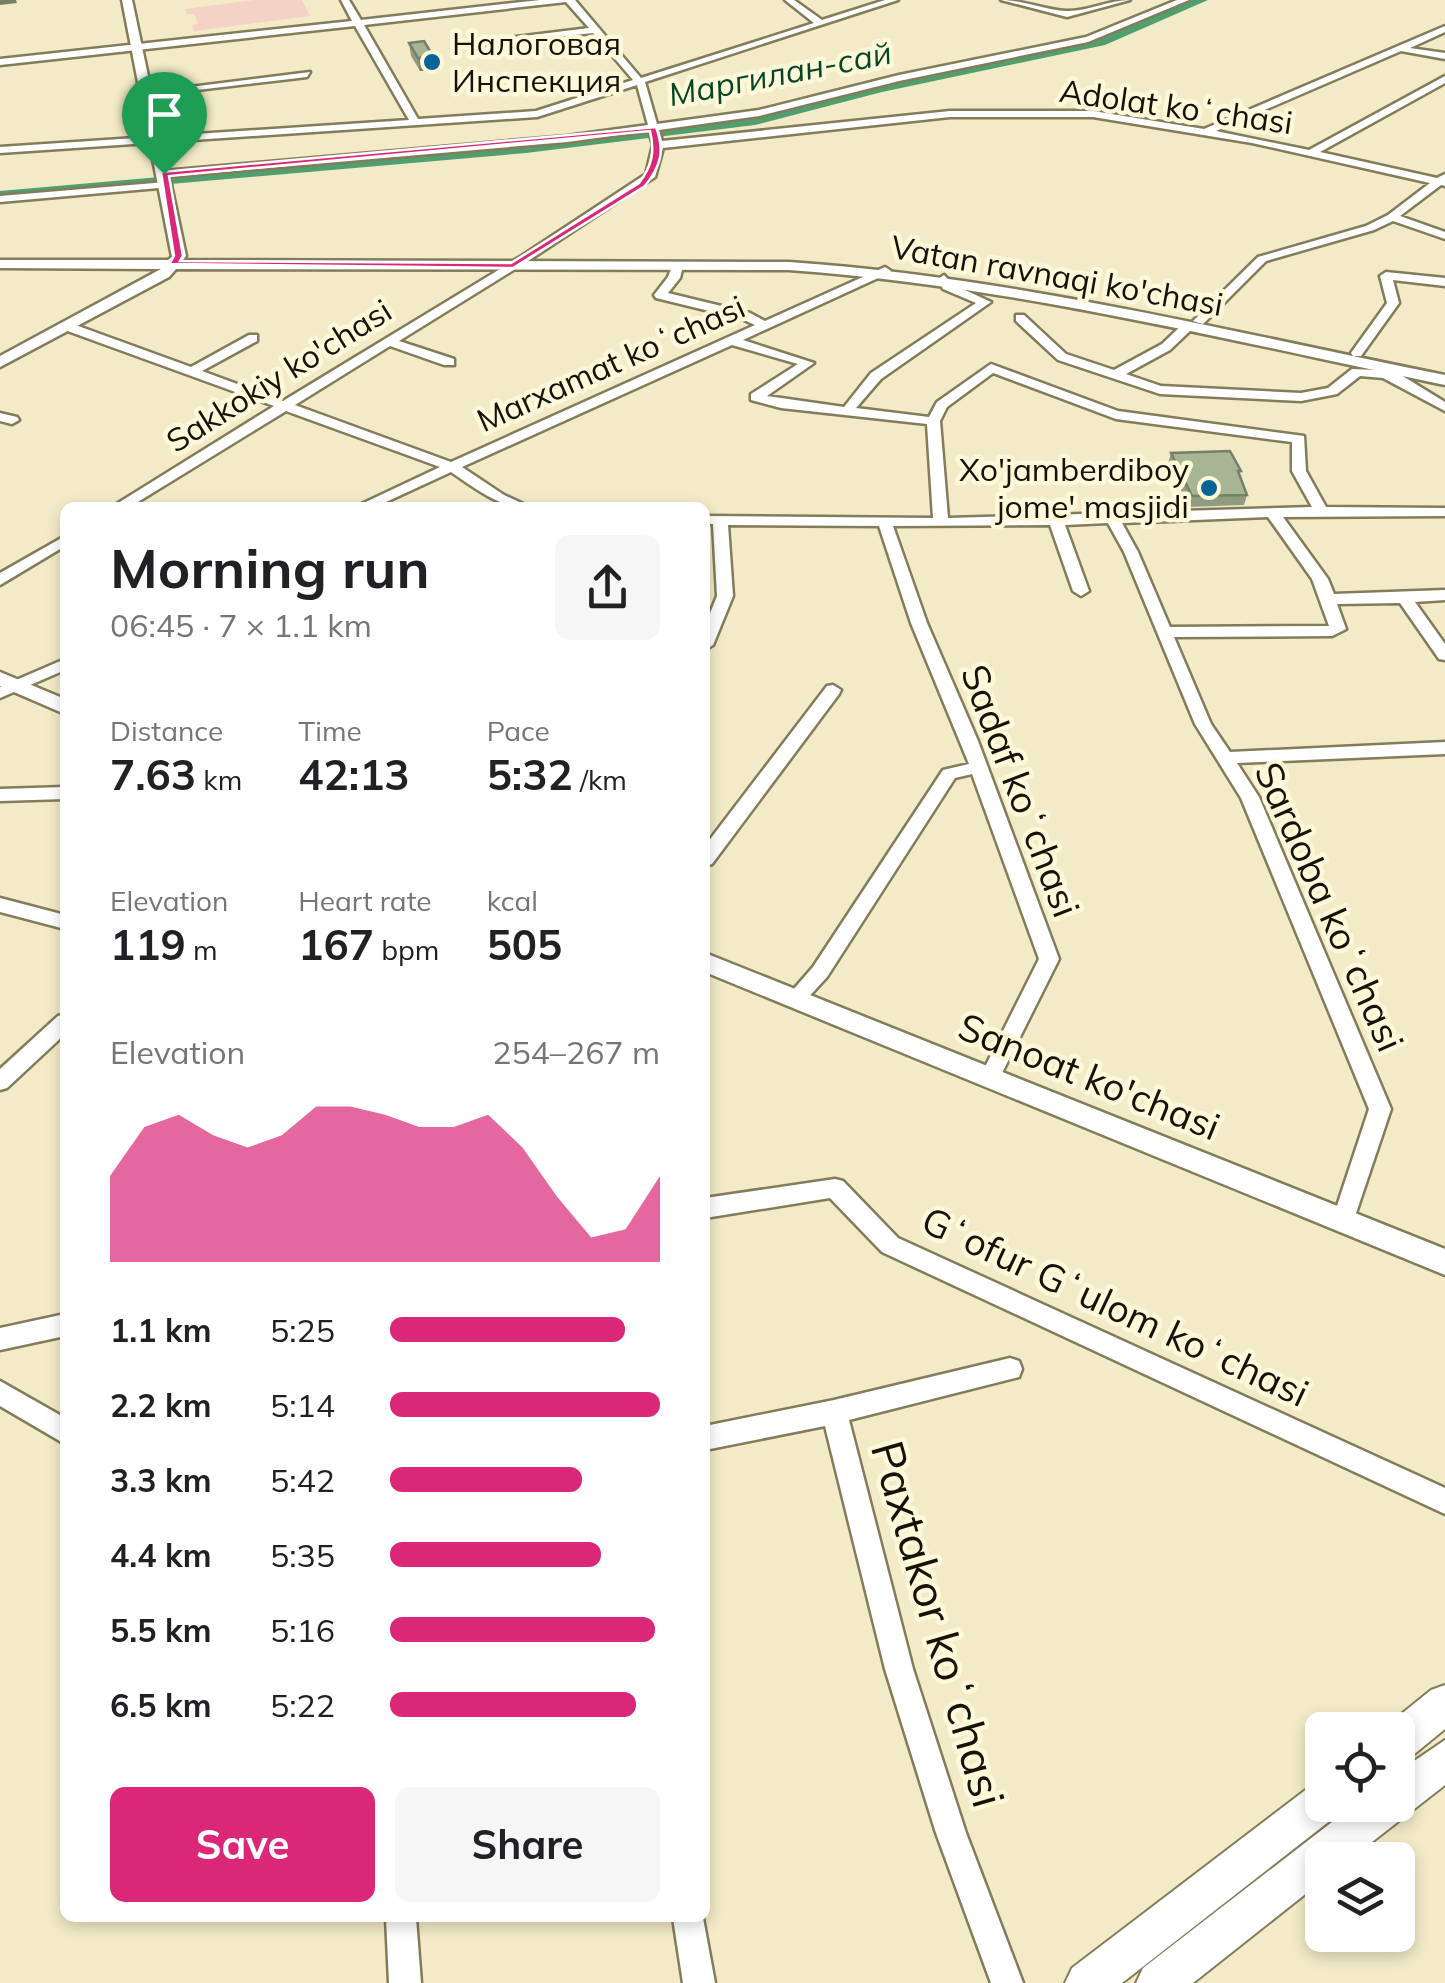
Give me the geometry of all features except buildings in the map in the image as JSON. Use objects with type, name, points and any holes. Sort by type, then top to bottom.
[{"type":"highway","points":[[1415,1728],[1445,1704]]},
{"type":"highway","points":[[1415,1784],[1445,1760]]},
{"type":"highway","points":[[1087,1983],[1305,1815]]},
{"type":"highway","points":[[1158,1983],[1366,1822]]},
{"type":"main road","points":[[0,362],[164,274],[176,260],[164,173],[127,0]]},
{"type":"main road","points":[[0,260],[176,260]]},
{"type":"main road","name":"Vatan ravnaqi ko'chasi","points":[[176,260],[789,260],[901,266],[1193,324]]},
{"type":"main road","name":"Vatan ravnaqi ko'chasi","points":[[519,262],[885,271],[1445,371]]},
{"type":"main road","name":"Vatan ravnaqi ko'chasi","points":[[1226,330],[1385,371],[1445,380]]},
{"type":"main road","points":[[6,686],[60,705]]},
{"type":"main road","name":"Sanoat ko'chasi","points":[[710,964],[1445,1262]]},
{"type":"street","points":[[344,0],[415,122]]},
{"type":"street","points":[[0,62],[566,0],[641,83],[658,145]]},
{"type":"street","points":[[789,0],[820,23]]},
{"type":"street","points":[[0,150],[537,114],[894,0]]},
{"type":"street","points":[[1005,0],[1068,14],[1126,0]]},
{"type":"street","points":[[164,173],[654,128],[759,114],[899,78],[1088,39],[1184,0]]},
{"type":"street","points":[[1206,132],[1445,29]]},
{"type":"street","points":[[473,43],[594,30]]},
{"type":"street","points":[[1400,49],[1445,56]]},
{"type":"street","points":[[147,93],[307,74]]},
{"type":"street","points":[[1310,153],[1445,78]]},
{"type":"street","name":"Adolat koʻchasi","points":[[658,145],[950,114],[1093,114],[1206,132],[1443,181]]},
{"type":"street","name":"Sakkokiy ko'chasi","points":[[127,502],[642,184],[655,168],[658,145]]},
{"type":"street","points":[[0,199],[280,153]]},
{"type":"street","points":[[1115,375],[1166,347],[1262,259],[1342,238],[1392,217],[1443,181]]},
{"type":"street","points":[[0,188],[23,186]]},
{"type":"street","points":[[1392,217],[1445,236]]},
{"type":"street","points":[[677,266],[674,278],[660,294],[746,316],[766,326]]},
{"type":"street","name":"Marxamat koʻchasi","points":[[374,502],[885,271]]},
{"type":"street","points":[[1357,353],[1393,303],[1386,276],[1445,282]]},
{"type":"street","points":[[849,409],[876,376],[984,302],[947,286],[944,279]]},
{"type":"street","points":[[1020,318],[1062,357],[1160,390],[1275,398],[1332,391],[1358,372],[1385,371],[1445,407]]},
{"type":"street","points":[[66,326],[453,467],[494,502]]},
{"type":"street","points":[[193,371],[252,338]]},
{"type":"street","points":[[733,341],[808,363],[756,397],[782,404],[932,421]]},
{"type":"street","points":[[387,342],[448,362]]},
{"type":"street","points":[[941,522],[932,421],[942,406],[991,368],[1116,414],[1300,439],[1299,471],[1322,510]]},
{"type":"street","points":[[710,633],[725,596],[713,521],[1056,521],[1322,510],[1445,512]]},
{"type":"street","points":[[1164,632],[1332,631],[1338,624],[1320,579],[1272,512]]},
{"type":"street","name":"Sardoba koʻchasi","points":[[1112,518],[1131,552],[1203,724],[1250,798],[1380,1109],[1342,1222]]},
{"type":"street","points":[[1056,521],[1081,591]]},
{"type":"street","name":"Sadaf koʻchasi","points":[[886,523],[919,623],[979,767],[1049,959],[990,1077]]},
{"type":"street","points":[[0,580],[60,543]]},
{"type":"street","points":[[1328,599],[1445,595]]},
{"type":"street","points":[[1404,598],[1445,655]]},
{"type":"street","points":[[6,686],[60,666]]},
{"type":"street","points":[[710,852],[833,690]]},
{"type":"street","points":[[1224,758],[1445,748]]},
{"type":"street","points":[[796,998],[820,972],[949,774],[979,767]]},
{"type":"street","points":[[0,796],[60,792]]},
{"type":"street","points":[[0,904],[60,921]]},
{"type":"street","points":[[0,1082],[60,1029]]},
{"type":"street","name":"Gʻofur Gʻulom koʻchasi","points":[[710,1207],[836,1188],[890,1245],[1445,1501]]},
{"type":"street","points":[[0,1338],[60,1326]]},
{"type":"street","points":[[834,1412],[1010,1370]]},
{"type":"street","points":[[0,1393],[60,1429]]},
{"type":"street","name":"Paxtakor koʻchasi","points":[[710,1437],[834,1412],[899,1669],[951,1833],[1007,1983]]},
{"type":"street","points":[[401,1922],[405,1983]]},
{"type":"street","points":[[689,1922],[699,1983]]},
{"type":"shaded area","points":[[254,0],[302,0],[310,16],[194,31],[192,25],[198,24],[194,14],[187,14],[185,9]]},
{"type":"waterway","name":"Маргилан-сай","points":[[0,195],[526,149],[755,121],[881,88],[1101,42],[1202,0]]},
{"type":"place","name":"Налоговая Инспекция","points":[[432,62]]},
{"type":"place","name":"Xo'jamberdiboy jome' masjidi","points":[[1209,488]]},
{"type":"route","points":[[654,128],[658,145],[655,168],[642,184],[513,266],[174,264],[179,256],[164,174],[654,128]]}]
